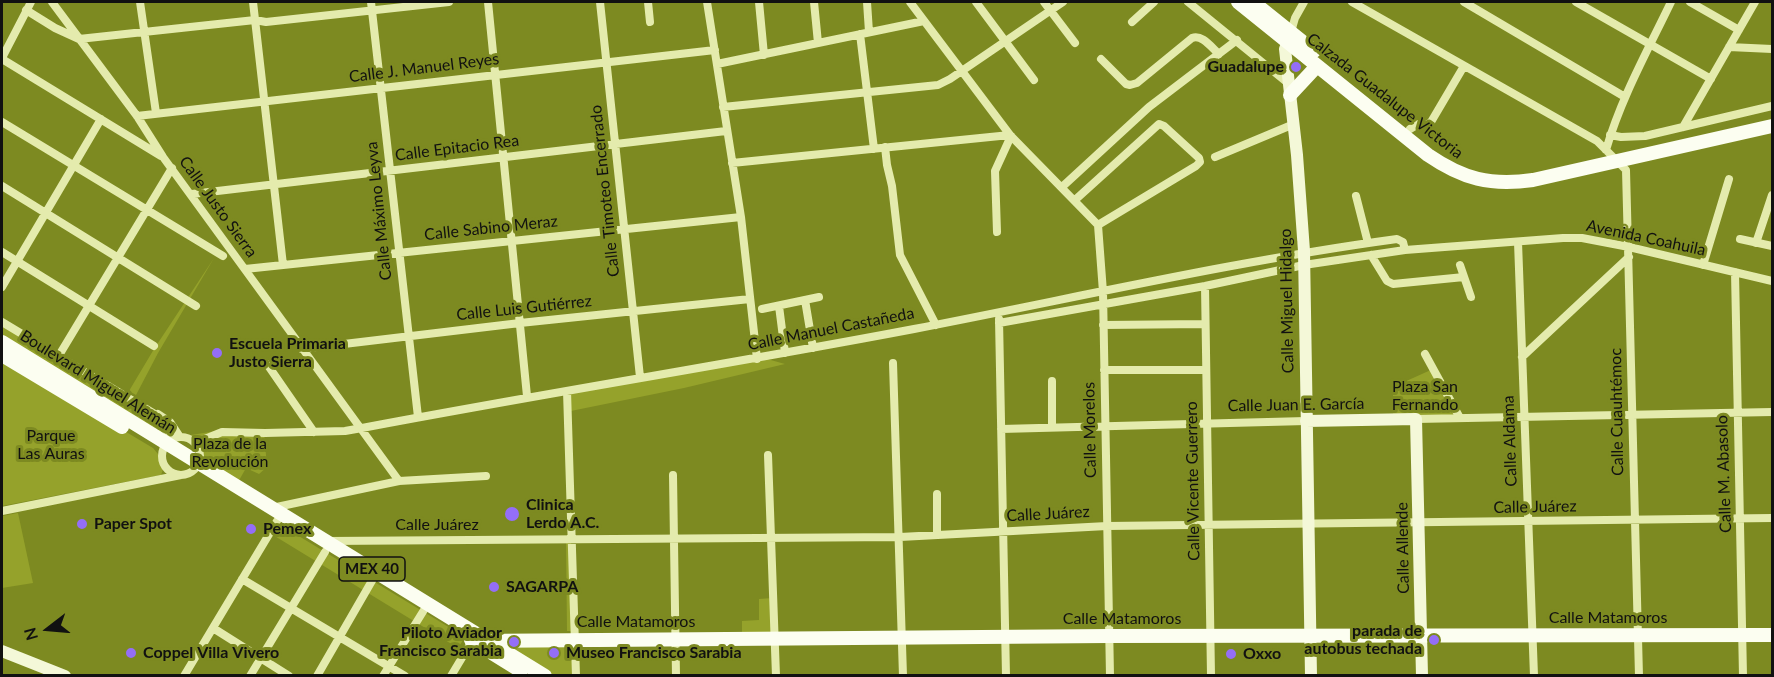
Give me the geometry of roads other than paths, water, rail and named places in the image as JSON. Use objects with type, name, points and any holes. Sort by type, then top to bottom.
[{"type":"main road","name":"Calzada Guadalupe Victoria","points":[[1238,2],[1287,31],[1317,66],[1428,155],[1467,177],[1489,181],[1519,182],[1611,155],[1773,126]]},
{"type":"main road","name":"Calzada Guadalupe Victoria","points":[[1253,2],[1458,165],[1489,174],[1526,174],[1773,118]]},
{"type":"main road","name":"Calle Miguel Hidalgo","points":[[1287,31],[1281,53],[1289,83],[1294,124],[1304,251],[1311,675]]},
{"type":"main road","points":[[1289,83],[1317,66]]},
{"type":"main road","name":"Boulevard Miguel Alemán","points":[[2,342],[167,445],[191,469],[487,639],[545,675]]},
{"type":"main road","name":"Boulevard Miguel Alemán","points":[[2,355],[167,445]]},
{"type":"main road","name":"Calle Juan E. García","points":[[1306,421],[1416,419]]},
{"type":"main road","name":"Calle Allende","points":[[1416,419],[1422,675]]},
{"type":"main road","name":"Boulevard Miguel Alemán","points":[[191,469],[272,508],[373,579],[528,675]]},
{"type":"main road","name":"Calle Matamoros","points":[[472,641],[575,638],[1773,634]]},
{"type":"main road","points":[[2,651],[65,675]]},
{"type":"street","name":"Calle Justo Sierra","points":[[52,2],[137,116],[164,158],[399,481]]},
{"type":"street","points":[[140,2],[156,113]]},
{"type":"street","points":[[253,2],[283,265]]},
{"type":"street","points":[[164,158],[2,58],[30,4],[55,28],[80,39],[255,20],[266,22],[372,6],[449,2]]},
{"type":"street","points":[[488,2],[527,396]]},
{"type":"street","name":"Calle Timoteo Encerrado","points":[[600,2],[640,377]]},
{"type":"street","points":[[648,2],[650,22]]},
{"type":"street","points":[[707,2],[741,217],[757,359]]},
{"type":"street","points":[[759,2],[764,55]]},
{"type":"street","points":[[814,2],[818,43]]},
{"type":"street","points":[[867,2],[865,33],[867,93],[874,149]]},
{"type":"street","points":[[909,2],[1010,135],[1098,225],[1196,166],[1200,162],[1199,158],[1159,124],[1075,200]]},
{"type":"street","points":[[976,2],[1034,80]]},
{"type":"street","points":[[1044,2],[1075,43]]},
{"type":"street","points":[[723,107],[938,85],[962,72],[1063,2]]},
{"type":"street","points":[[1132,22],[1154,2]]},
{"type":"street","points":[[1188,2],[1289,83]]},
{"type":"street","points":[[1287,31],[1304,2]]},
{"type":"street","points":[[1352,2],[1597,141],[1611,155]]},
{"type":"street","points":[[1464,2],[1625,97]]},
{"type":"street","points":[[1576,2],[1711,79]]},
{"type":"street","points":[[1611,155],[1610,135],[1625,97],[1671,2]]},
{"type":"street","points":[[1690,2],[1739,30]]},
{"type":"street","points":[[1683,126],[1755,2]]},
{"type":"street","name":"Calle Máximo Leyva","points":[[372,6],[418,417]]},
{"type":"street","points":[[717,64],[924,21]]},
{"type":"street","points":[[1101,59],[1126,84],[1130,85],[1137,83],[1197,36],[1219,54]]},
{"type":"street","points":[[1062,187],[1149,107],[1237,40]]},
{"type":"street","points":[[1729,47],[1773,49]]},
{"type":"street","name":"Calle J. Manuel Reyes","points":[[137,116],[715,50]]},
{"type":"street","points":[[1410,129],[1415,124],[1427,125],[1431,122],[1464,66]]},
{"type":"street","points":[[1610,135],[1645,136],[1773,106]]},
{"type":"street","points":[[2,287],[101,118]]},
{"type":"street","points":[[2,122],[224,256]]},
{"type":"street","points":[[1215,157],[1294,124]]},
{"type":"street","name":"Calle Epitacio Rea","points":[[192,194],[726,131]]},
{"type":"street","points":[[732,163],[1010,135]]},
{"type":"street","points":[[997,232],[995,171],[1010,135]]},
{"type":"street","points":[[885,147],[900,255],[936,325]]},
{"type":"street","name":"Calle Cuauhtémoc","points":[[1611,155],[1626,170],[1639,675]]},
{"type":"street","points":[[58,357],[172,168]]},
{"type":"street","points":[[1703,265],[1729,179]]},
{"type":"street","points":[[2,186],[196,306]]},
{"type":"street","points":[[1756,243],[1773,195]]},
{"type":"street","points":[[1356,196],[1368,243]]},
{"type":"street","name":"Calle Sabino Meraz","points":[[245,269],[741,217]]},
{"type":"street","name":"Calle Morelos","points":[[1098,225],[1103,304],[1110,675]]},
{"type":"street","name":"Avenida Coahuila","points":[[1304,265],[1405,250],[1582,238],[1629,252],[1703,265],[1773,281]]},
{"type":"street","name":"Avenida Coahuila","points":[[1304,251],[1399,239],[1405,250]]},
{"type":"street","points":[[1740,239],[1773,246]]},
{"type":"street","name":"Calle Aldama","points":[[1518,242],[1534,675]]},
{"type":"street","name":"Calle Manuel Castañeda","points":[[195,443],[222,432],[314,432],[362,428],[527,396],[757,359],[1304,251]]},
{"type":"street","points":[[2,252],[154,346]]},
{"type":"street","points":[[1522,357],[1629,252]]},
{"type":"street","points":[[1371,255],[1387,281],[1393,284],[1464,278]]},
{"type":"street","points":[[999,323],[1205,286],[1304,265]]},
{"type":"street","points":[[1460,265],[1472,297]]},
{"type":"street","name":"Calle M. Abasolo","points":[[1735,272],[1743,675]]},
{"type":"street","name":"Calle Vicente Guerrero","points":[[1205,286],[1211,675]]},
{"type":"street","points":[[762,309],[819,297]]},
{"type":"street","name":"Calle Luis Gutiérrez","points":[[302,349],[750,299]]},
{"type":"street","points":[[806,300],[813,348]]},
{"type":"street","points":[[779,306],[785,353]]},
{"type":"street","points":[[999,313],[1006,675]]},
{"type":"street","points":[[2,322],[153,413],[162,416],[170,422],[180,437],[195,443],[200,453],[191,469],[163,478],[2,510]]},
{"type":"street","points":[[1103,325],[1205,324]]},
{"type":"street","points":[[1425,354],[1460,418]]},
{"type":"street","points":[[893,363],[903,675]]},
{"type":"street","points":[[267,364],[314,432]]},
{"type":"street","points":[[1104,370],[1206,370]]},
{"type":"street","points":[[1052,381],[1052,427]]},
{"type":"street","points":[[567,391],[576,675]]},
{"type":"street","name":"Calle Juan E. García","points":[[1416,419],[1773,412]]},
{"type":"street","points":[[153,413],[165,426],[167,445],[164,462],[168,470]]},
{"type":"street","name":"Calle Juan E. García","points":[[1001,429],[1306,421]]},
{"type":"street","points":[[167,445],[180,437]]},
{"type":"street","points":[[768,455],[776,675]]},
{"type":"street","points":[[168,470],[191,469]]},
{"type":"street","points":[[163,478],[168,470]]},
{"type":"street","points":[[673,475],[676,675]]},
{"type":"street","points":[[272,508],[399,481],[486,476]]},
{"type":"street","points":[[937,494],[938,535]]},
{"type":"street","name":"Calle Juárez","points":[[325,546],[571,539],[900,537],[1107,526],[1773,518]]},
{"type":"street","points":[[184,675],[278,521]]},
{"type":"street","points":[[250,675],[291,609],[325,546]]},
{"type":"street","points":[[242,579],[405,675]]},
{"type":"street","points":[[317,675],[373,579]]},
{"type":"street","points":[[383,675],[424,610]]},
{"type":"street","points":[[213,628],[289,675]]},
{"type":"street","points":[[451,675],[472,641]]},
{"type":"place","name":"Guadalupe","points":[[1296,67]]},
{"type":"place","name":"Escuela Primaria Justo Sierra","points":[[217,353]]},
{"type":"place","name":"Clinica Lerdo A.C.","points":[[512,514]]},
{"type":"place","name":"Paper Spot","points":[[82,524]]},
{"type":"place","name":"Pemex","points":[[251,529]]},
{"type":"place","name":"SAGARPA","points":[[494,587]]},
{"type":"place","name":"parada de autobus techada","points":[[1434,640]]},
{"type":"place","name":"Piloto Aviador Francisco Sarabia","points":[[514,642]]},
{"type":"place","name":"Coppel Villa Vivero","points":[[131,653]]},
{"type":"place","name":"Museo Francisco Sarabia","points":[[554,653]]},
{"type":"place","name":"Oxxo","points":[[1231,654]]},
{"type":"park label","name":"Plaza San Fernando","points":[[1425,396]]},
{"type":"park label","name":"Parque Las Auras","points":[[51,445]]},
{"type":"park label","name":"Plaza de la Revolución","points":[[230,453]]}]
